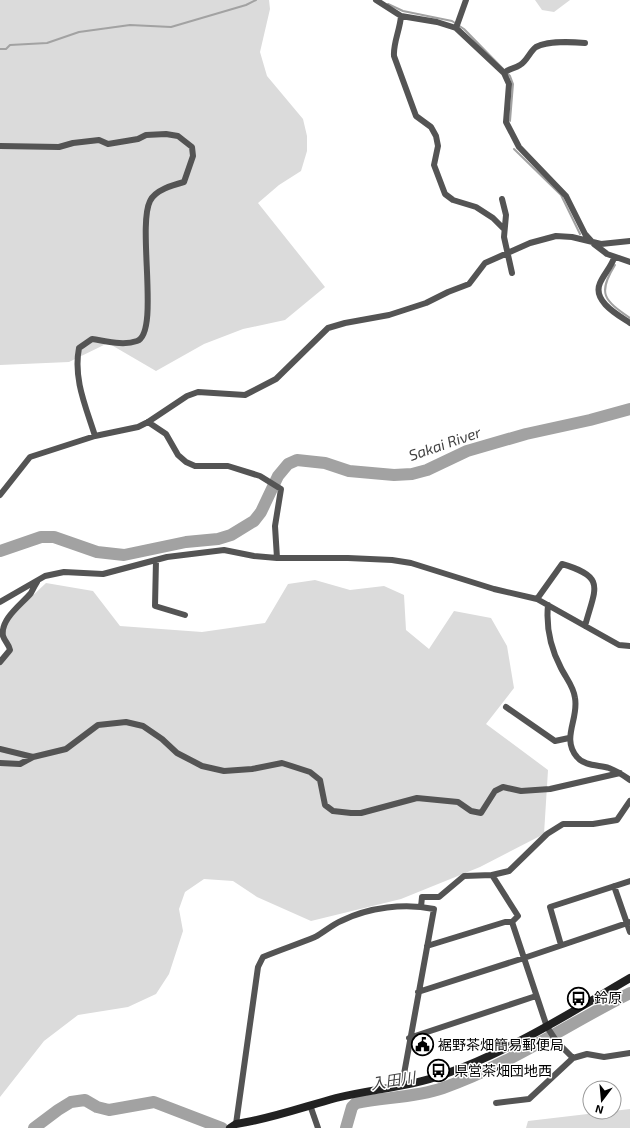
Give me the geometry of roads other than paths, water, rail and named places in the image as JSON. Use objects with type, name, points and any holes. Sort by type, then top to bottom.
[{"type":"street","points":[[376,0],[401,16],[457,26],[505,72],[509,84],[506,122],[512,136],[530,159],[566,196],[585,234],[594,244],[614,258],[630,262]]},
{"type":"street","points":[[457,26],[466,0]]},
{"type":"street","points":[[401,16],[399,33],[394,49],[394,56],[416,116],[431,127],[436,136],[438,146],[434,165],[443,191],[453,200],[476,207],[493,218],[504,229]]},
{"type":"street","points":[[505,72],[519,66],[526,60],[535,48],[540,45],[569,42],[585,43]]},
{"type":"street","points":[[0,146],[58,147],[73,143],[99,140],[108,144],[138,139],[146,135],[166,134],[178,136],[192,147],[193,156],[184,182],[166,188],[150,200],[146,219],[145,250],[149,310],[148,320],[143,336],[138,340],[118,343],[92,339],[79,348],[76,362],[78,383],[95,436]]},
{"type":"street","points":[[502,199],[506,215],[504,237],[509,253],[512,273]]},
{"type":"street","points":[[0,495],[30,457],[95,436],[138,426],[148,422],[186,396],[198,392],[245,395],[276,379],[328,328],[345,322],[389,315],[426,303],[448,292],[470,284],[485,263],[530,243],[556,236],[572,236],[594,244],[619,243],[630,240]]},
{"type":"street","points":[[614,258],[599,285],[599,293],[602,302],[630,323]]},
{"type":"street","points":[[148,422],[166,434],[178,455],[186,462],[195,466],[228,466],[260,476],[281,489],[275,526],[277,558]]},
{"type":"street","points":[[0,602],[45,576],[64,572],[103,574],[156,560],[224,550],[254,556],[277,558],[348,558],[411,563],[494,589],[537,599],[619,645],[630,646]]},
{"type":"street","points":[[156,560],[155,606],[185,615]]},
{"type":"street","points":[[537,599],[562,564],[584,571],[589,574],[594,582],[594,591],[585,626]]},
{"type":"street","points":[[0,662],[10,650],[3,636],[3,626],[9,616],[30,593],[38,580]]},
{"type":"street","points":[[548,605],[547,619],[550,637],[560,667],[571,685],[576,698],[570,745],[578,758],[588,764],[608,767],[630,780]]},
{"type":"street","points":[[506,707],[555,741],[570,738]]},
{"type":"street","points":[[0,763],[20,764],[33,757],[66,749],[98,725],[126,722],[143,726],[162,739],[177,753],[202,766],[224,771],[252,769],[282,763],[310,772],[320,780],[325,805],[334,811],[351,813],[361,813],[417,798],[458,802],[471,811],[481,813],[495,791],[503,787],[521,791],[550,790],[620,773]]},
{"type":"street","points":[[0,749],[33,757]]},
{"type":"street","points":[[421,907],[422,897],[439,897],[464,876],[492,875],[509,871],[547,834],[563,824],[593,824],[617,820],[630,801]]},
{"type":"street","points":[[427,946],[505,922],[512,922],[518,916],[492,875]]},
{"type":"street","points":[[561,945],[550,907],[630,880]]},
{"type":"street","points":[[614,886],[629,922],[630,932]]},
{"type":"street","points":[[402,1085],[409,1038],[434,909],[421,907],[391,907],[356,915],[341,921],[316,936],[263,957],[258,967],[233,1126],[354,1094],[402,1085],[426,1080],[471,1064],[549,1030],[630,978]]},
{"type":"street","points":[[512,922],[536,996],[549,1030],[557,1042],[573,1058]]},
{"type":"street","points":[[418,992],[629,922]]},
{"type":"street","points":[[409,1038],[536,996]]},
{"type":"street","points":[[496,1103],[529,1099],[573,1058],[587,1054],[604,1057],[630,1053]]},
{"type":"street","points":[[310,1105],[318,1128]]},
{"type":"waterway","points":[[0,49],[6,49],[10,45],[47,43],[79,32],[130,25],[171,27],[246,5],[256,0]]},
{"type":"waterway","points":[[388,4],[403,11],[452,21],[464,29],[510,76],[513,84],[510,121]]},
{"type":"waterway","points":[[514,149],[561,195],[580,234]]},
{"type":"waterway","points":[[615,265],[606,283],[606,296],[614,306],[630,318]]},
{"type":"waterway","name":"Sakai River","points":[[0,551],[41,537],[54,537],[97,552],[124,555],[186,542],[218,539],[231,535],[254,521],[261,512],[278,476],[288,464],[297,460],[325,463],[349,471],[394,475],[412,474],[427,470],[467,451],[526,434],[590,420],[630,409]]},
{"type":"waterway","name":"入田川","points":[[346,1128],[352,1107],[356,1103],[421,1094],[467,1079],[515,1056],[630,993]]},
{"type":"waterway","name":"入田川","points":[[34,1128],[71,1102],[85,1100],[97,1107],[109,1110],[154,1102],[222,1128]]},
{"type":"place","name":"鈴原","points":[[579,998]]},
{"type":"place","name":"裾野茶畑簡易郵便局","points":[[422,1045]]},
{"type":"place","name":"県営茶畑団地西","points":[[438,1071]]}]
